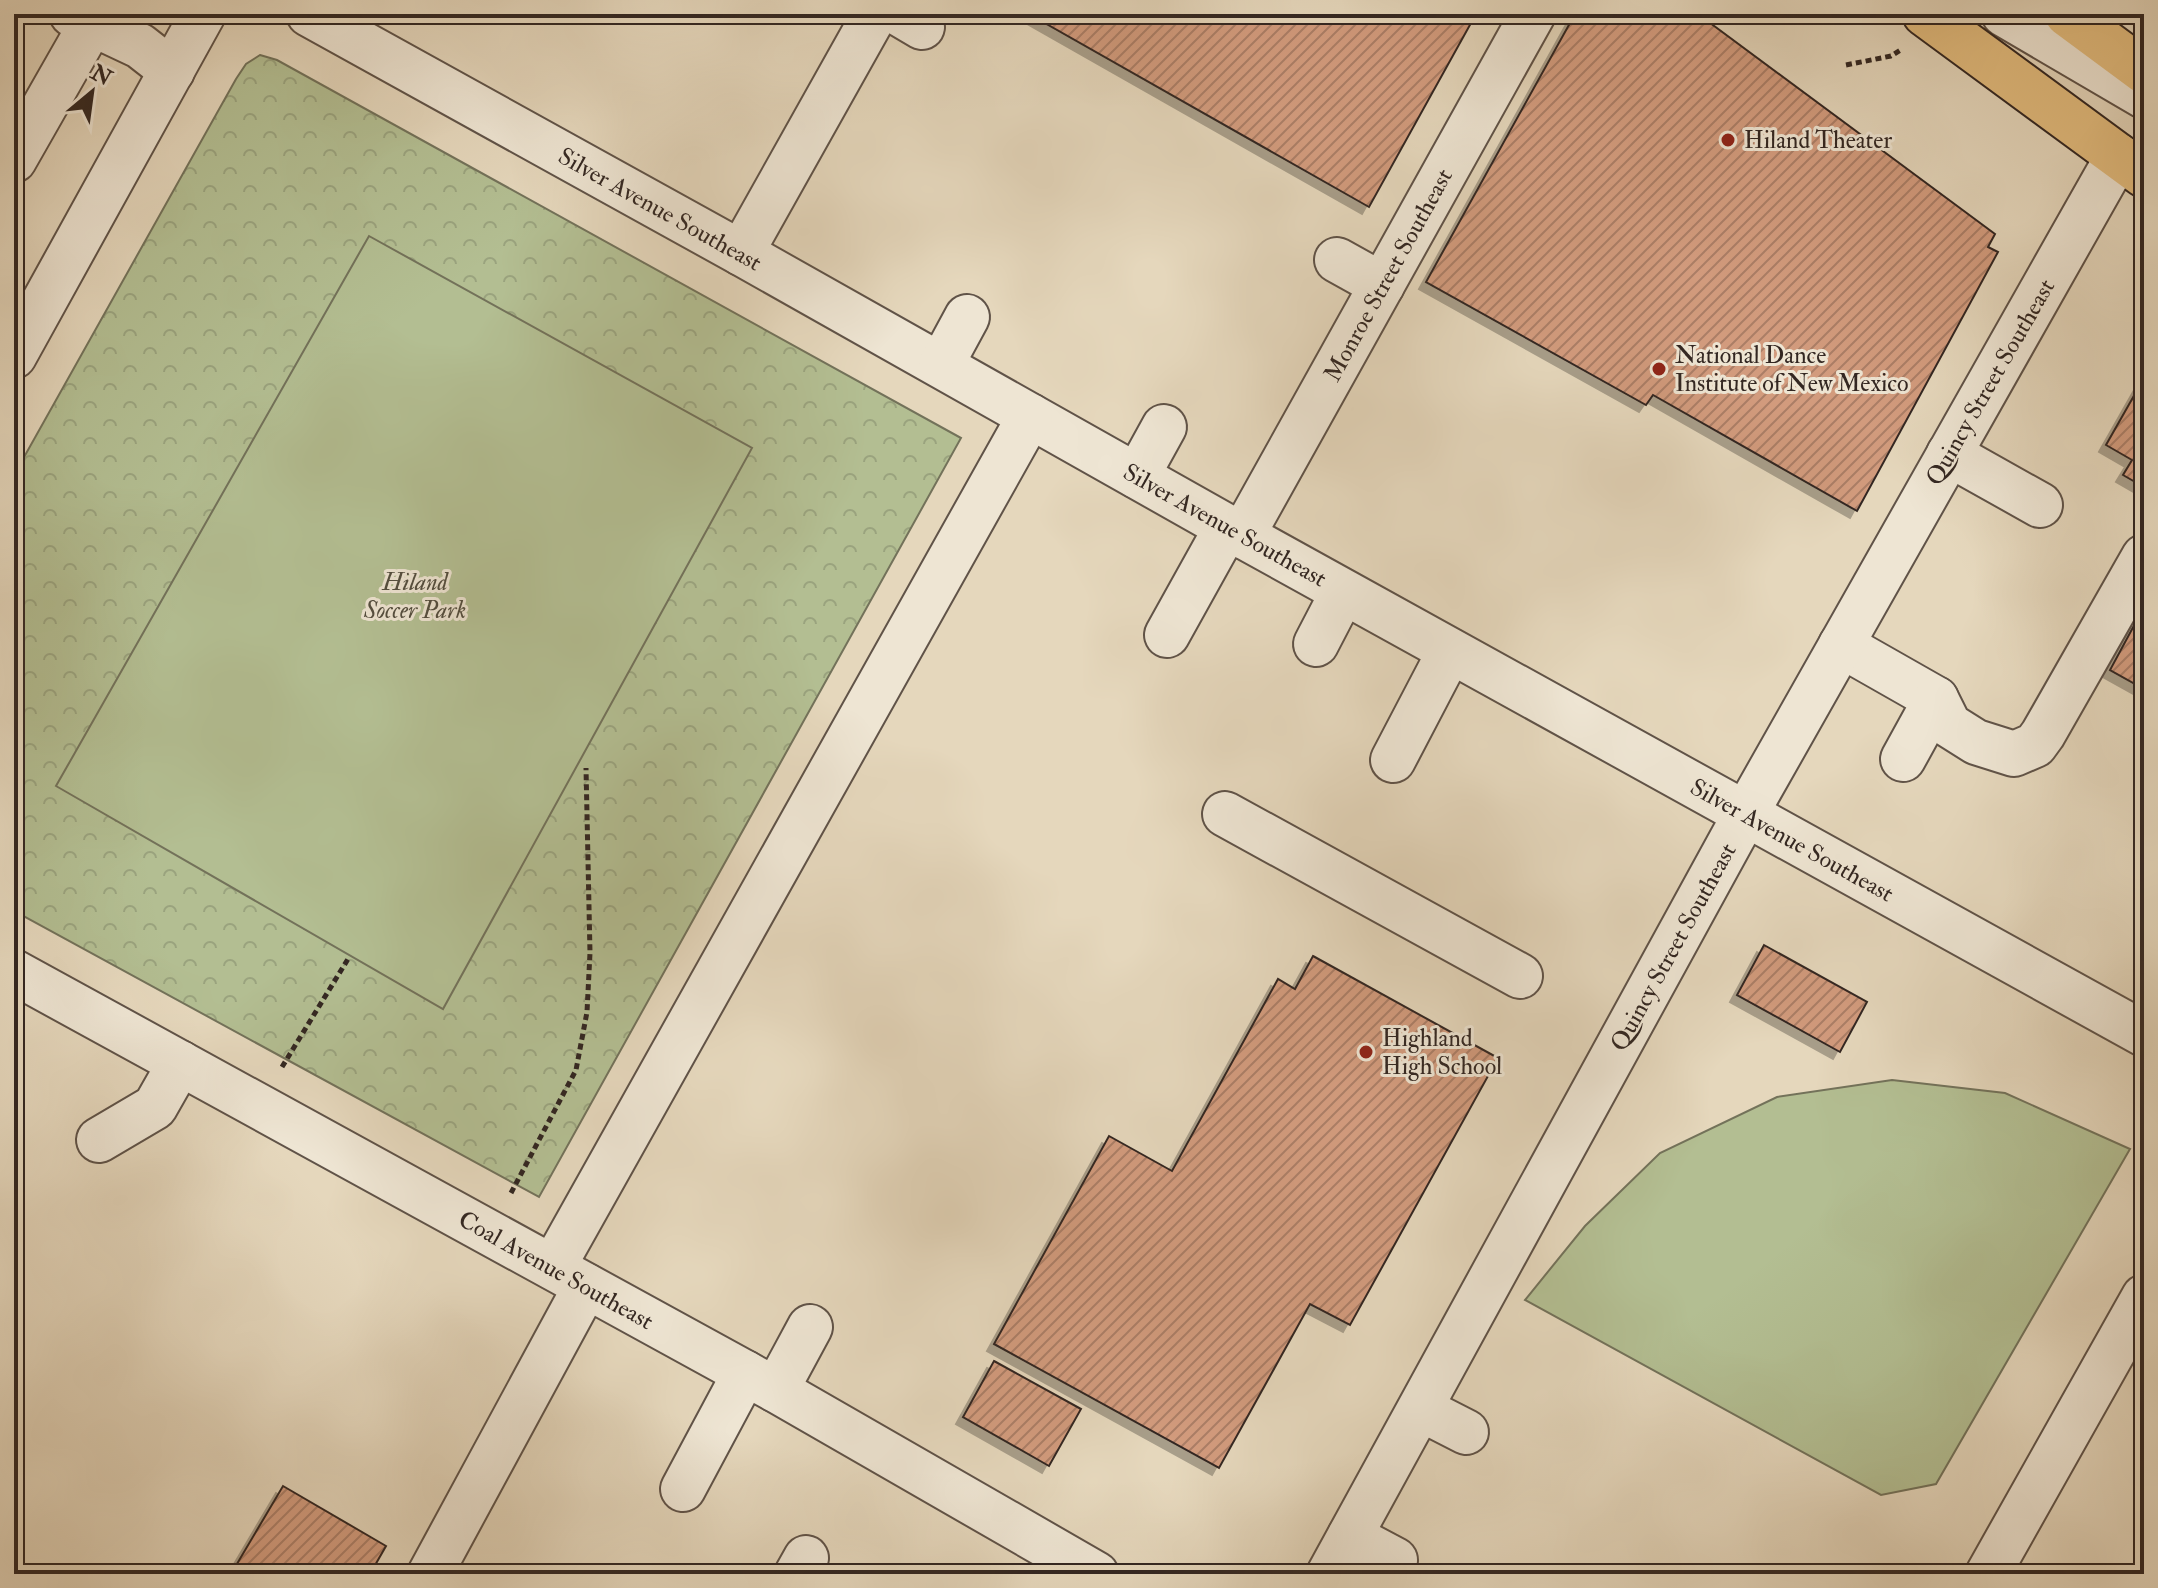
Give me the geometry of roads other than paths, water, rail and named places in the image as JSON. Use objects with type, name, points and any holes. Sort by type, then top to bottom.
[{"type":"main road","points":[[1925,14],[2131,166]]},
{"type":"main road","points":[[2067,14],[2144,71]]},
{"type":"street","points":[[18,341],[203,14]]},
{"type":"street","name":"Silver Avenue Southeast","points":[[309,14],[1235,532],[2144,1034]]},
{"type":"street","points":[[741,253],[875,14]]},
{"type":"street","name":"Monroe Street Southeast","points":[[1167,635],[1235,532],[1382,285],[1533,14]]},
{"type":"street","points":[[2004,14],[2144,96]]},
{"type":"street","points":[[14,160],[82,18],[140,46],[172,71]]},
{"type":"street","name":"Quincy Street Southeast","points":[[1329,1574],[1745,815],[1949,454],[2131,166]]},
{"type":"street","points":[[1337,260],[1382,285]]},
{"type":"street","points":[[941,365],[967,317]]},
{"type":"street","points":[[430,1574],[569,1276],[1030,416]]},
{"type":"street","points":[[1137,476],[1164,427]]},
{"type":"street","points":[[1949,454],[2040,505]]},
{"type":"street","points":[[1841,645],[1936,699],[1949,725],[1976,742],[2014,754],[2035,745],[2144,557]]},
{"type":"street","points":[[1316,644],[1343,592]]},
{"type":"street","points":[[1393,760],[1450,651]]},
{"type":"street","points":[[1903,759],[1936,699]]},
{"type":"street","points":[[1225,814],[1520,976]]},
{"type":"street","name":"Coal Avenue Southeast","points":[[14,972],[760,1382],[1096,1574]]},
{"type":"street","points":[[99,1140],[155,1107],[180,1063]]},
{"type":"street","points":[[1988,1574],[2144,1297]]},
{"type":"street","points":[[683,1489],[760,1382],[810,1327]]},
{"type":"street","points":[[1421,1409],[1466,1432]]},
{"type":"street","points":[[1350,1536],[1395,1560]]},
{"type":"place","name":"Hiland Theater","points":[[1728,140]]},
{"type":"place","name":"National Dance Institute of New Mexico","points":[[1659,369]]},
{"type":"place","name":"Highland High School","points":[[1366,1052]]},
{"type":"park label","name":"Hiland Soccer Park","points":[[415,596]]}]
